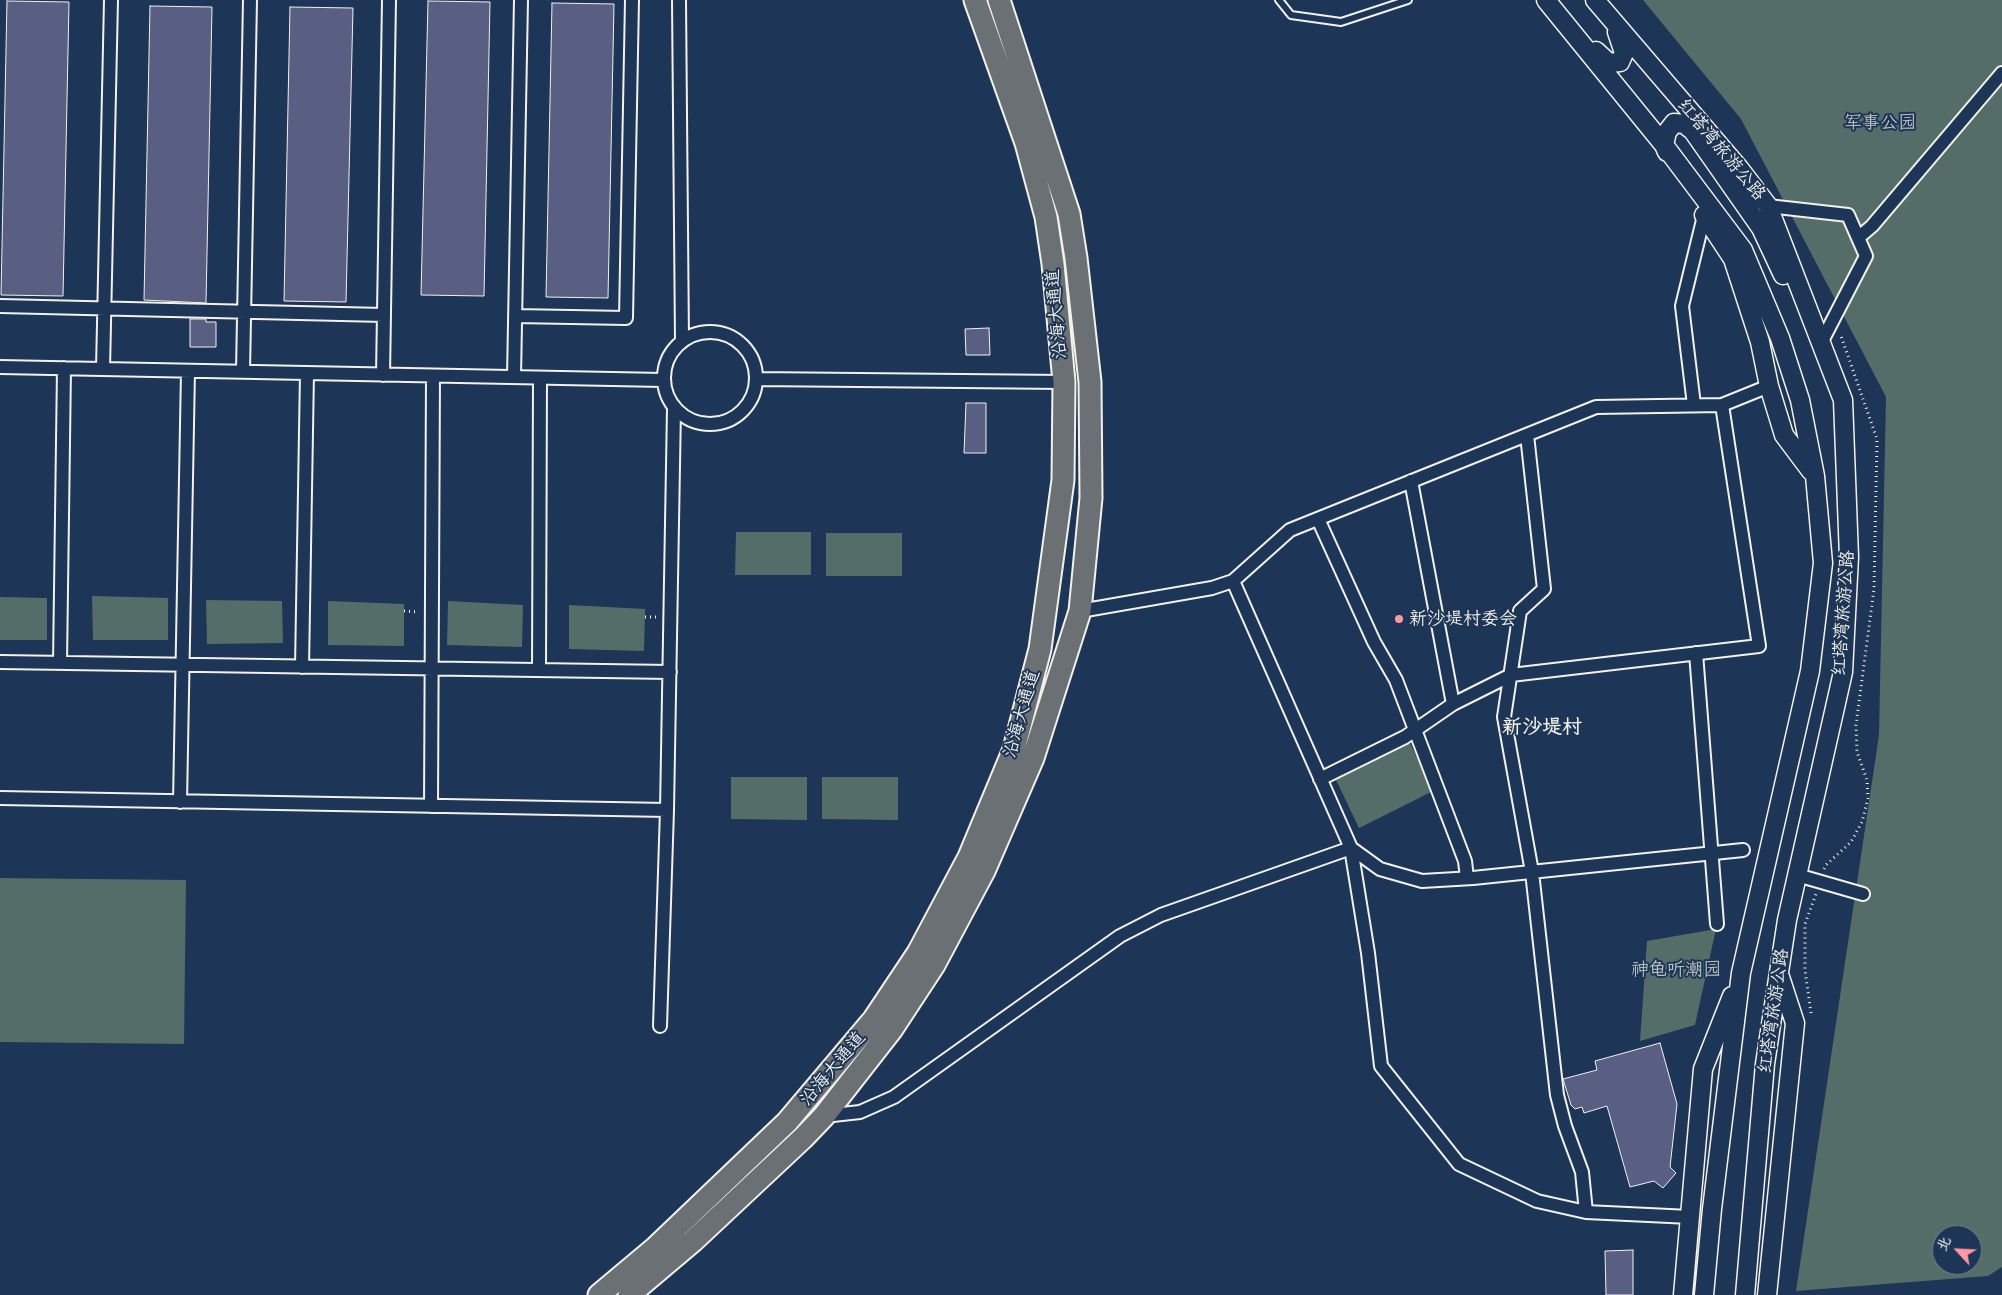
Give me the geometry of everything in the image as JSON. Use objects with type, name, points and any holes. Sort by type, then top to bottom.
[{"type":"highway","name":"沿海大通道","points":[[599,1295],[655,1248],[787,1122],[874,1019],[918,953],[969,857],[1014,749],[1040,648],[1063,480],[1064,382],[1046,217],[1026,143],[974,0]]},
{"type":"highway","name":"沿海大通道","points":[[629,1295],[694,1242],[824,1116],[892,1030],[934,965],[984,871],[1033,758],[1080,610],[1091,498],[1090,382],[1069,214],[999,0]]},
{"type":"highway","points":[[1064,382],[1090,382]]},
{"type":"highway","points":[[1027,699],[1050,706]]},
{"type":"main road","points":[[1546,0],[1664,145],[1742,250],[1780,338],[1800,400],[1815,476],[1823,563],[1810,671],[1741,973],[1712,1209],[1704,1295]]},
{"type":"main road","points":[[1555,0],[1599,55],[1609,63],[1620,62],[1624,53],[1615,26]]},
{"type":"main road","name":"红塔湾旅游公路","points":[[1595,0],[1615,26],[1739,168],[1768,206],[1822,340],[1843,400],[1850,557],[1843,672],[1787,920],[1765,1064],[1745,1295]]},
{"type":"main road","points":[[1809,311],[1794,299],[1761,228],[1693,131],[1684,124],[1674,124],[1667,132],[1664,145],[1674,172],[1733,259],[1760,342],[1768,386],[1784,435],[1815,476]]},
{"type":"main road","points":[[1683,1295],[1703,1069],[1741,973]]},
{"type":"main road","points":[[1767,1295],[1795,1023],[1779,974]]},
{"type":"street","points":[[103,369],[111,0]]},
{"type":"street","points":[[243,371],[250,0]]},
{"type":"street","points":[[383,375],[389,0]]},
{"type":"street","points":[[514,377],[521,0]]},
{"type":"street","points":[[515,316],[626,318],[632,0]]},
{"type":"street","points":[[679,0],[682,341]]},
{"type":"street","points":[[1858,238],[1872,226],[2002,73]]},
{"type":"street","points":[[1768,206],[1848,215],[1866,256],[1822,340]]},
{"type":"street","points":[[1694,405],[1682,306],[1704,216]]},
{"type":"street","points":[[0,306],[384,315]]},
{"type":"street","points":[[709,331],[724,333],[738,340],[748,351],[754,365],[756,379],[753,395],[744,409],[732,419],[717,424],[701,424],[686,418],[674,408],[666,395],[663,380],[665,365],[671,352],[682,341],[694,334],[709,331]]},
{"type":"street","points":[[0,367],[663,380]]},
{"type":"street","points":[[60,663],[64,368]]},
{"type":"street","points":[[180,802],[188,371]]},
{"type":"street","points":[[302,667],[308,373]]},
{"type":"street","points":[[431,806],[433,376]]},
{"type":"street","points":[[539,670],[540,378]]},
{"type":"street","points":[[756,379],[1064,382]]},
{"type":"street","points":[[1080,610],[1212,588],[1233,581],[1290,530],[1596,407],[1722,405],[1768,386]]},
{"type":"street","points":[[1320,779],[1404,737],[1453,704],[1511,675],[1759,646],[1722,405]]},
{"type":"street","points":[[660,1026],[667,810],[674,408]]},
{"type":"street","points":[[1526,435],[1544,589],[1520,611],[1504,717],[1532,872],[1557,1095],[1565,1126],[1582,1172],[1586,1212]]},
{"type":"street","points":[[1411,482],[1453,704]]},
{"type":"street","points":[[1318,519],[1374,642],[1396,680],[1465,861],[1467,878]]},
{"type":"street","points":[[1233,581],[1351,848],[1368,953],[1381,1066],[1459,1164],[1537,1201],[1586,1212],[1690,1218]]},
{"type":"street","points":[[1696,653],[1717,924]]},
{"type":"street","points":[[0,662],[670,672]]},
{"type":"street","points":[[0,798],[667,810]]},
{"type":"street","points":[[824,1116],[860,1112],[894,1098],[1120,936],[1161,915],[1351,848]]},
{"type":"street","points":[[1351,848],[1380,869],[1422,880],[1532,872],[1743,850]]},
{"type":"street","points":[[1797,875],[1863,894]]},
{"type":"lane","points":[[1279,0],[1291,15],[1341,22],[1408,0]]},
{"type":"green space","name":"军事公园","points":[[1643,0],[2002,0],[2002,1267],[1988,1276],[1796,1291],[1879,735],[1886,397],[1741,119]]},
{"type":"green space","points":[[736,532],[811,532],[811,575],[735,575]]},
{"type":"green space","points":[[826,533],[902,533],[902,576],[826,576]]},
{"type":"green space","points":[[92,596],[168,598],[168,640],[93,640]]},
{"type":"green space","points":[[0,597],[47,598],[47,640],[0,640]]},
{"type":"green space","points":[[206,600],[282,601],[283,643],[207,644]]},
{"type":"green space","points":[[328,601],[404,604],[404,646],[328,645]]},
{"type":"green space","points":[[448,601],[523,605],[522,647],[447,645]]},
{"type":"green space","points":[[569,605],[645,609],[644,651],[569,649]]},
{"type":"green space","points":[[1410,743],[1433,791],[1359,828],[1336,780]]},
{"type":"green space","points":[[731,777],[807,777],[807,820],[731,819]]},
{"type":"green space","points":[[822,777],[898,777],[898,820],[822,819]]},
{"type":"green space","points":[[0,878],[186,880],[184,1044],[0,1042]]},
{"type":"green space","name":"神龟听潮园","points":[[1716,929],[1695,1025],[1640,1041],[1647,941]]},
{"type":"building","points":[[7,1],[69,2],[63,296],[1,295]]},
{"type":"building","points":[[428,1],[490,2],[484,296],[421,295]]},
{"type":"building","points":[[552,3],[614,4],[608,298],[546,297]]},
{"type":"building","points":[[150,6],[212,7],[206,303],[144,300]]},
{"type":"building","points":[[290,7],[353,8],[346,302],[284,301]]},
{"type":"building","points":[[190,319],[206,319],[206,322],[216,322],[216,347],[190,347]]},
{"type":"building","points":[[989,328],[990,355],[966,355],[965,329]]},
{"type":"building","points":[[966,403],[986,403],[986,453],[964,453]]},
{"type":"building","points":[[1660,1043],[1677,1104],[1670,1167],[1676,1173],[1663,1188],[1654,1181],[1630,1187],[1607,1106],[1584,1113],[1582,1107],[1575,1109],[1571,1105],[1563,1079],[1597,1070],[1595,1061]]},
{"type":"building","points":[[1633,1250],[1633,1295],[1606,1295],[1605,1251]]},
{"type":"place","name":"新沙堤村委会","points":[[1399,619]]},
{"type":"district","name":"新沙堤村","points":[[1542,728]]}]
